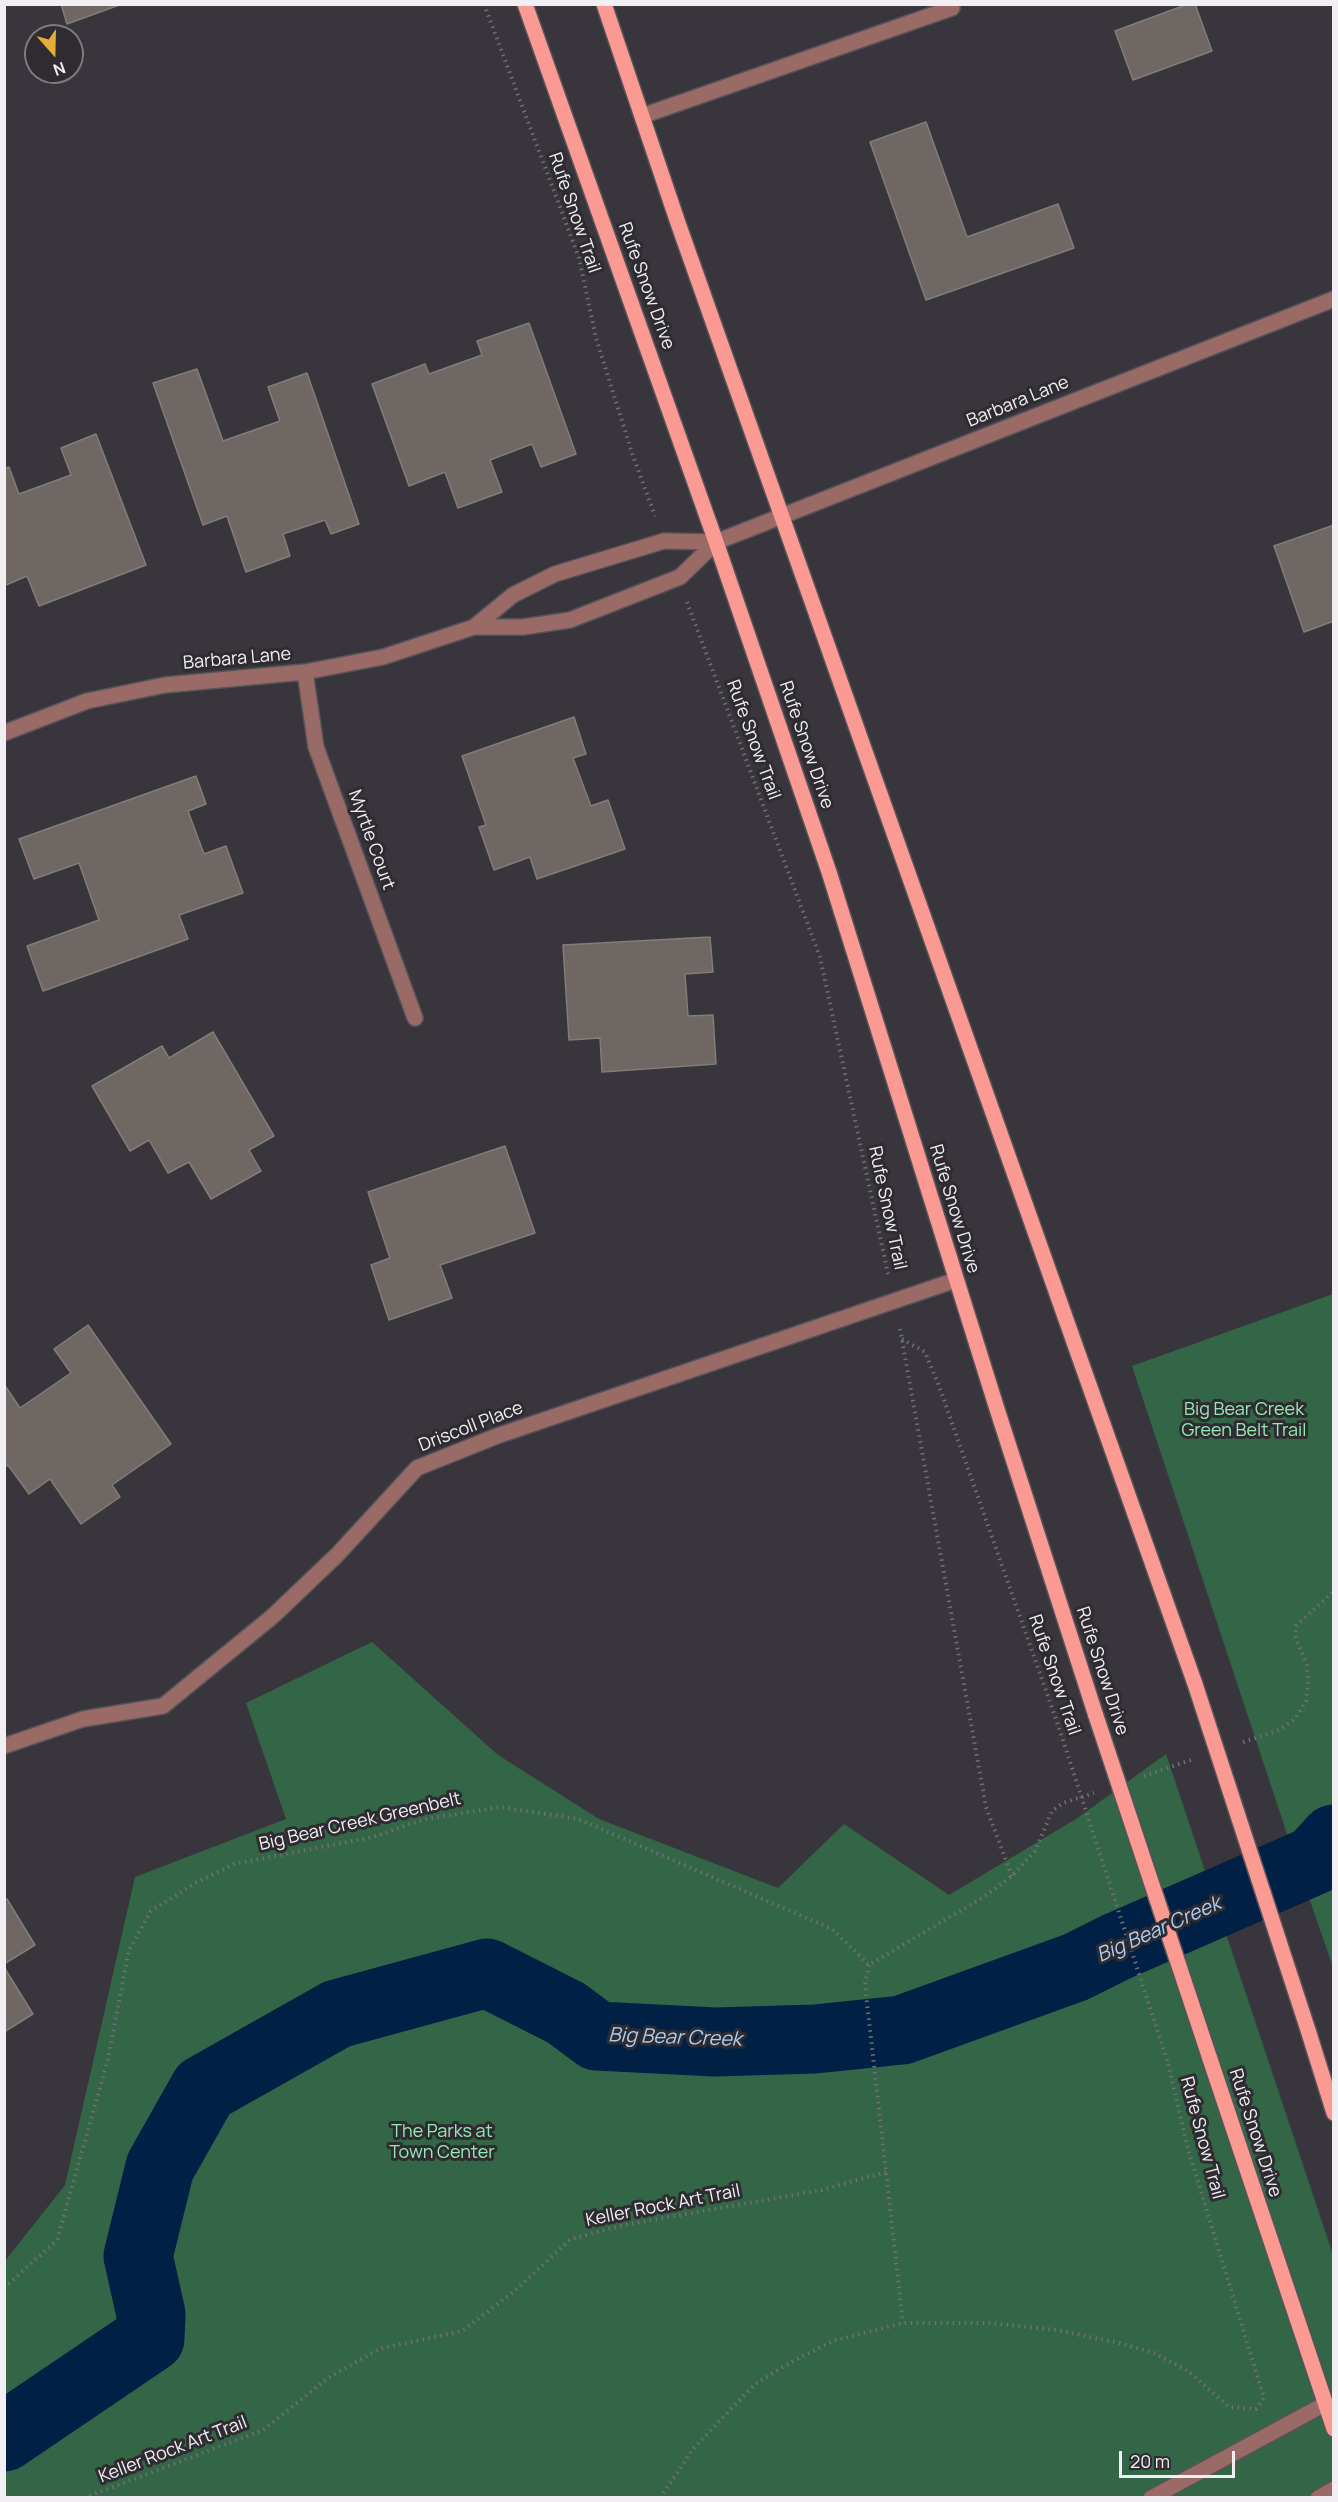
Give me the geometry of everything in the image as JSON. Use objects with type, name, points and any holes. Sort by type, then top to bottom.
[{"type":"main road","name":"Rufe Snow Drive","points":[[525,4],[716,542],[829,872],[956,1280],[1096,1716],[1209,2056],[1329,2402],[1334,2429]]},
{"type":"main road","points":[[604,4],[1195,1684],[1334,2113]]},
{"type":"street","points":[[642,116],[952,8]]},
{"type":"street","name":"Barbara Lane","points":[[474,627],[513,595],[555,574],[664,541],[716,542],[1334,299]]},
{"type":"street","name":"Barbara Lane","points":[[4,733],[87,701],[165,685],[305,672],[383,657],[474,627],[523,627],[570,620],[678,578],[716,542]]},
{"type":"street","name":"Myrtle Court","points":[[305,672],[316,747],[415,1018]]},
{"type":"street","name":"Driscoll Place","points":[[4,1746],[83,1719],[163,1706],[281,1608],[338,1555],[417,1468],[497,1436],[956,1280]]},
{"type":"street","points":[[1151,2498],[1329,2402]]},
{"type":"street","points":[[1318,2498],[1334,2489]]},
{"type":"path","name":"Rufe Snow Trail","points":[[484,4],[579,258],[596,338],[633,456],[664,541]]},
{"type":"path","name":"Rufe Snow Trail","points":[[678,578],[820,957],[902,1338],[924,1352],[939,1386],[1059,1728],[1168,2063],[1188,2149],[1264,2398],[1256,2409],[1230,2407],[1188,2370],[1154,2353],[1119,2343],[1056,2330],[991,2323],[903,2322]]},
{"type":"path","points":[[660,2498],[693,2449],[755,2384],[832,2341],[903,2322],[865,1985],[869,1965],[982,1898],[1012,1876],[986,1807],[902,1338]]},
{"type":"path","name":"Big Bear Creek Greenbelt","points":[[4,2288],[57,2240],[107,2063],[129,1950],[151,1911],[195,1883],[234,1864],[373,1837],[425,1819],[500,1807],[578,1819],[832,1929],[869,1965]]},
{"type":"path","name":"Keller Rock Art Trail","points":[[84,2498],[263,2430],[328,2378],[379,2349],[462,2331],[511,2294],[571,2239],[624,2225],[822,2190],[886,2172]]},
{"type":"green space","name":"Big Bear Creek Green Belt Trail","points":[[1334,1294],[1333,1967],[1132,1366]]},
{"type":"green space","name":"The Parks at Town Center","points":[[372,1642],[498,1755],[599,1819],[778,1888],[844,1824],[949,1895],[1076,1819],[1166,1754],[1333,2255],[1333,2497],[5,2498],[5,2261],[65,2185],[135,1877],[286,1819],[246,1703]]},
{"type":"building","points":[[61,4],[122,4],[67,24]]},
{"type":"building","points":[[1188,4],[1195,4],[1212,51],[1133,80],[1115,31]]},
{"type":"building","points":[[926,122],[967,237],[1058,204],[1074,248],[926,300],[870,142]]},
{"type":"building","points":[[529,323],[576,454],[541,467],[532,444],[490,460],[502,492],[458,508],[445,472],[409,486],[372,384],[425,364],[429,374],[482,355],[477,341]]},
{"type":"building","points":[[197,369],[223,441],[280,421],[268,387],[307,373],[359,524],[331,534],[325,520],[283,534],[290,556],[246,572],[227,516],[203,525],[153,383]]},
{"type":"building","points":[[96,434],[146,565],[39,606],[27,576],[6,585],[4,580],[4,469],[9,467],[19,494],[71,475],[61,448]]},
{"type":"building","points":[[1334,525],[1334,621],[1304,632],[1274,546]]},
{"type":"building","points":[[574,717],[586,754],[573,758],[591,806],[608,800],[625,849],[537,879],[530,857],[494,870],[479,827],[486,825],[462,756]]},
{"type":"building","points":[[196,776],[206,804],[188,811],[204,854],[226,846],[243,893],[179,915],[188,939],[43,991],[27,946],[99,920],[79,863],[34,879],[19,839]]},
{"type":"building","points":[[710,937],[713,972],[685,974],[688,1016],[713,1015],[716,1064],[602,1072],[600,1038],[569,1040],[563,945]]},
{"type":"building","points":[[213,1032],[274,1136],[249,1150],[261,1171],[211,1199],[189,1162],[168,1173],[149,1140],[130,1151],[92,1086],[162,1046],[169,1058]]},
{"type":"building","points":[[505,1146],[535,1233],[440,1265],[452,1298],[389,1320],[371,1265],[390,1258],[368,1192]]},
{"type":"building","points":[[88,1325],[171,1444],[112,1485],[120,1497],[81,1524],[50,1479],[29,1494],[8,1465],[4,1468],[4,1384],[20,1408],[71,1373],[54,1349]]},
{"type":"building","points":[[7,1899],[35,1945],[4,1964],[4,1900]]},
{"type":"building","points":[[4,1967],[33,2014],[4,2032]]},
{"type":"waterway","name":"Big Bear Creek","points":[[4,2437],[150,2338],[151,2314],[138,2256],[160,2167],[204,2089],[337,2014],[487,1973],[566,2013],[597,2036],[715,2042],[815,2039],[902,2030],[1076,1967],[1116,1947],[1315,1860],[1334,1839]]}]
